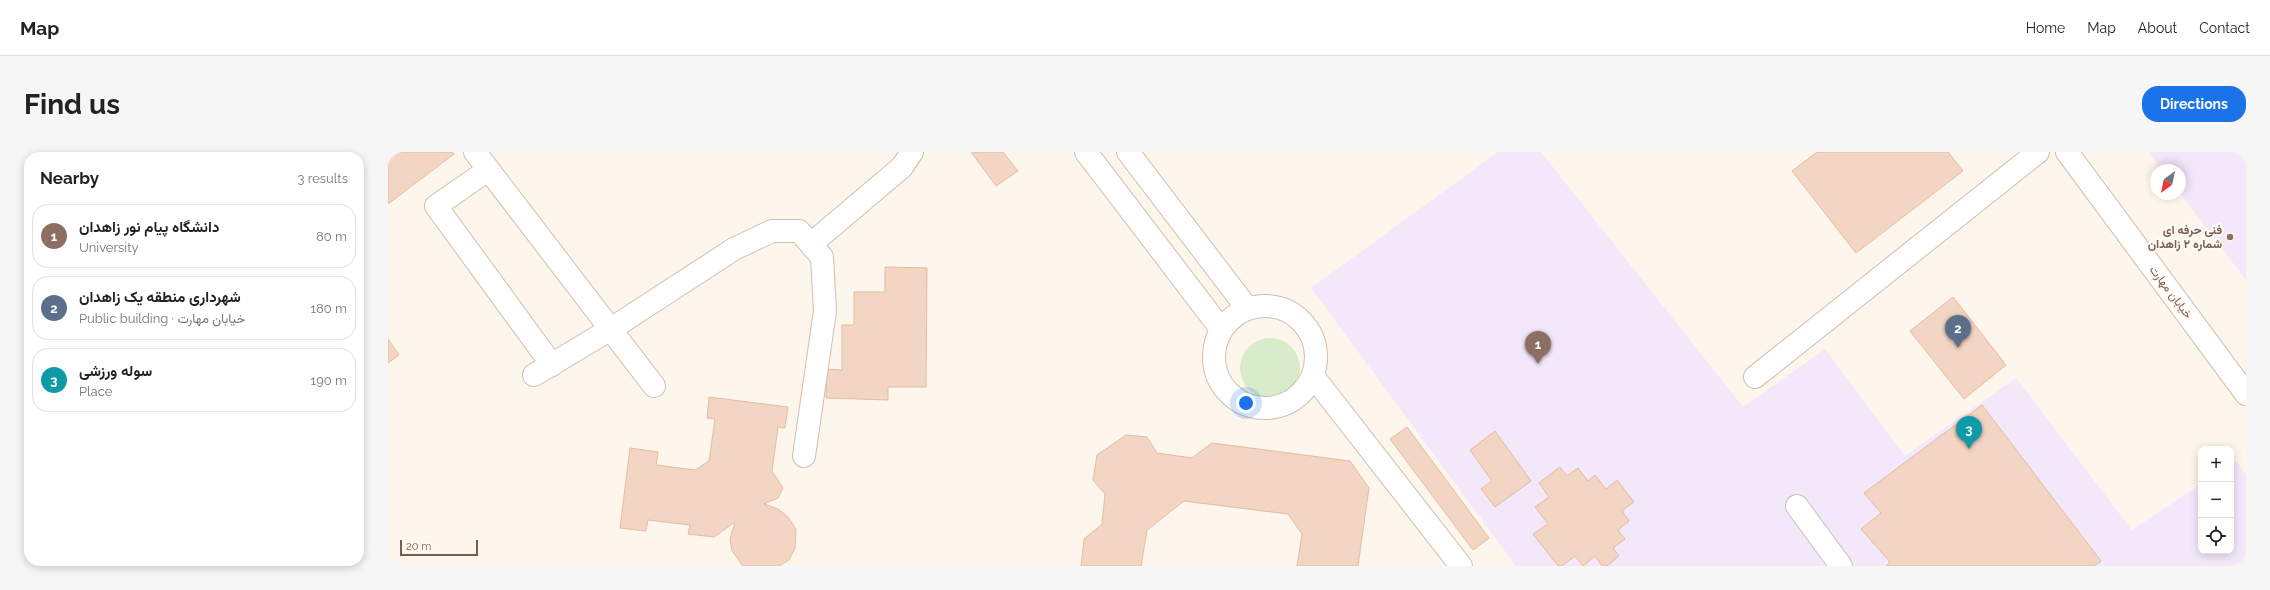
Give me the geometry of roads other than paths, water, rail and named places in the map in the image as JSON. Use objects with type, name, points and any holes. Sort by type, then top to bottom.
[{"type":"street","points":[[475,152],[654,386]]},
{"type":"street","points":[[811,244],[902,167],[912,152]]},
{"type":"street","points":[[1086,152],[1221,329]]},
{"type":"street","points":[[1128,152],[1247,308]]},
{"type":"street","points":[[1755,377],[2038,152]]},
{"type":"street","name":"خیابان مهارت","points":[[2067,152],[2246,394]]},
{"type":"street","points":[[488,170],[436,206],[543,370],[610,329],[734,249],[772,231],[799,231],[822,257],[825,310],[804,456]]},
{"type":"street","points":[[1264,305],[1280,308],[1296,315],[1307,328],[1314,343],[1316,360],[1313,376],[1304,391],[1291,401],[1275,407],[1258,408],[1242,403],[1228,393],[1218,379],[1215,368],[1214,345],[1221,329],[1232,317],[1247,308],[1264,305]]},
{"type":"street","points":[[1313,376],[1461,566]]},
{"type":"street","points":[[1797,506],[1841,566]]},
{"type":"place","name":"فنی حرفه ای شماره ۲ زاهدان","points":[[2230,237]]},
{"type":"place","name":"شهرداری منطقه یک زاهدان","points":[[1958,348]]},
{"type":"place","name":"دانشگاه پیام نور زاهدان","points":[[1538,364]]},
{"type":"place","name":"سوله ورزشی","points":[[1969,449]]}]
